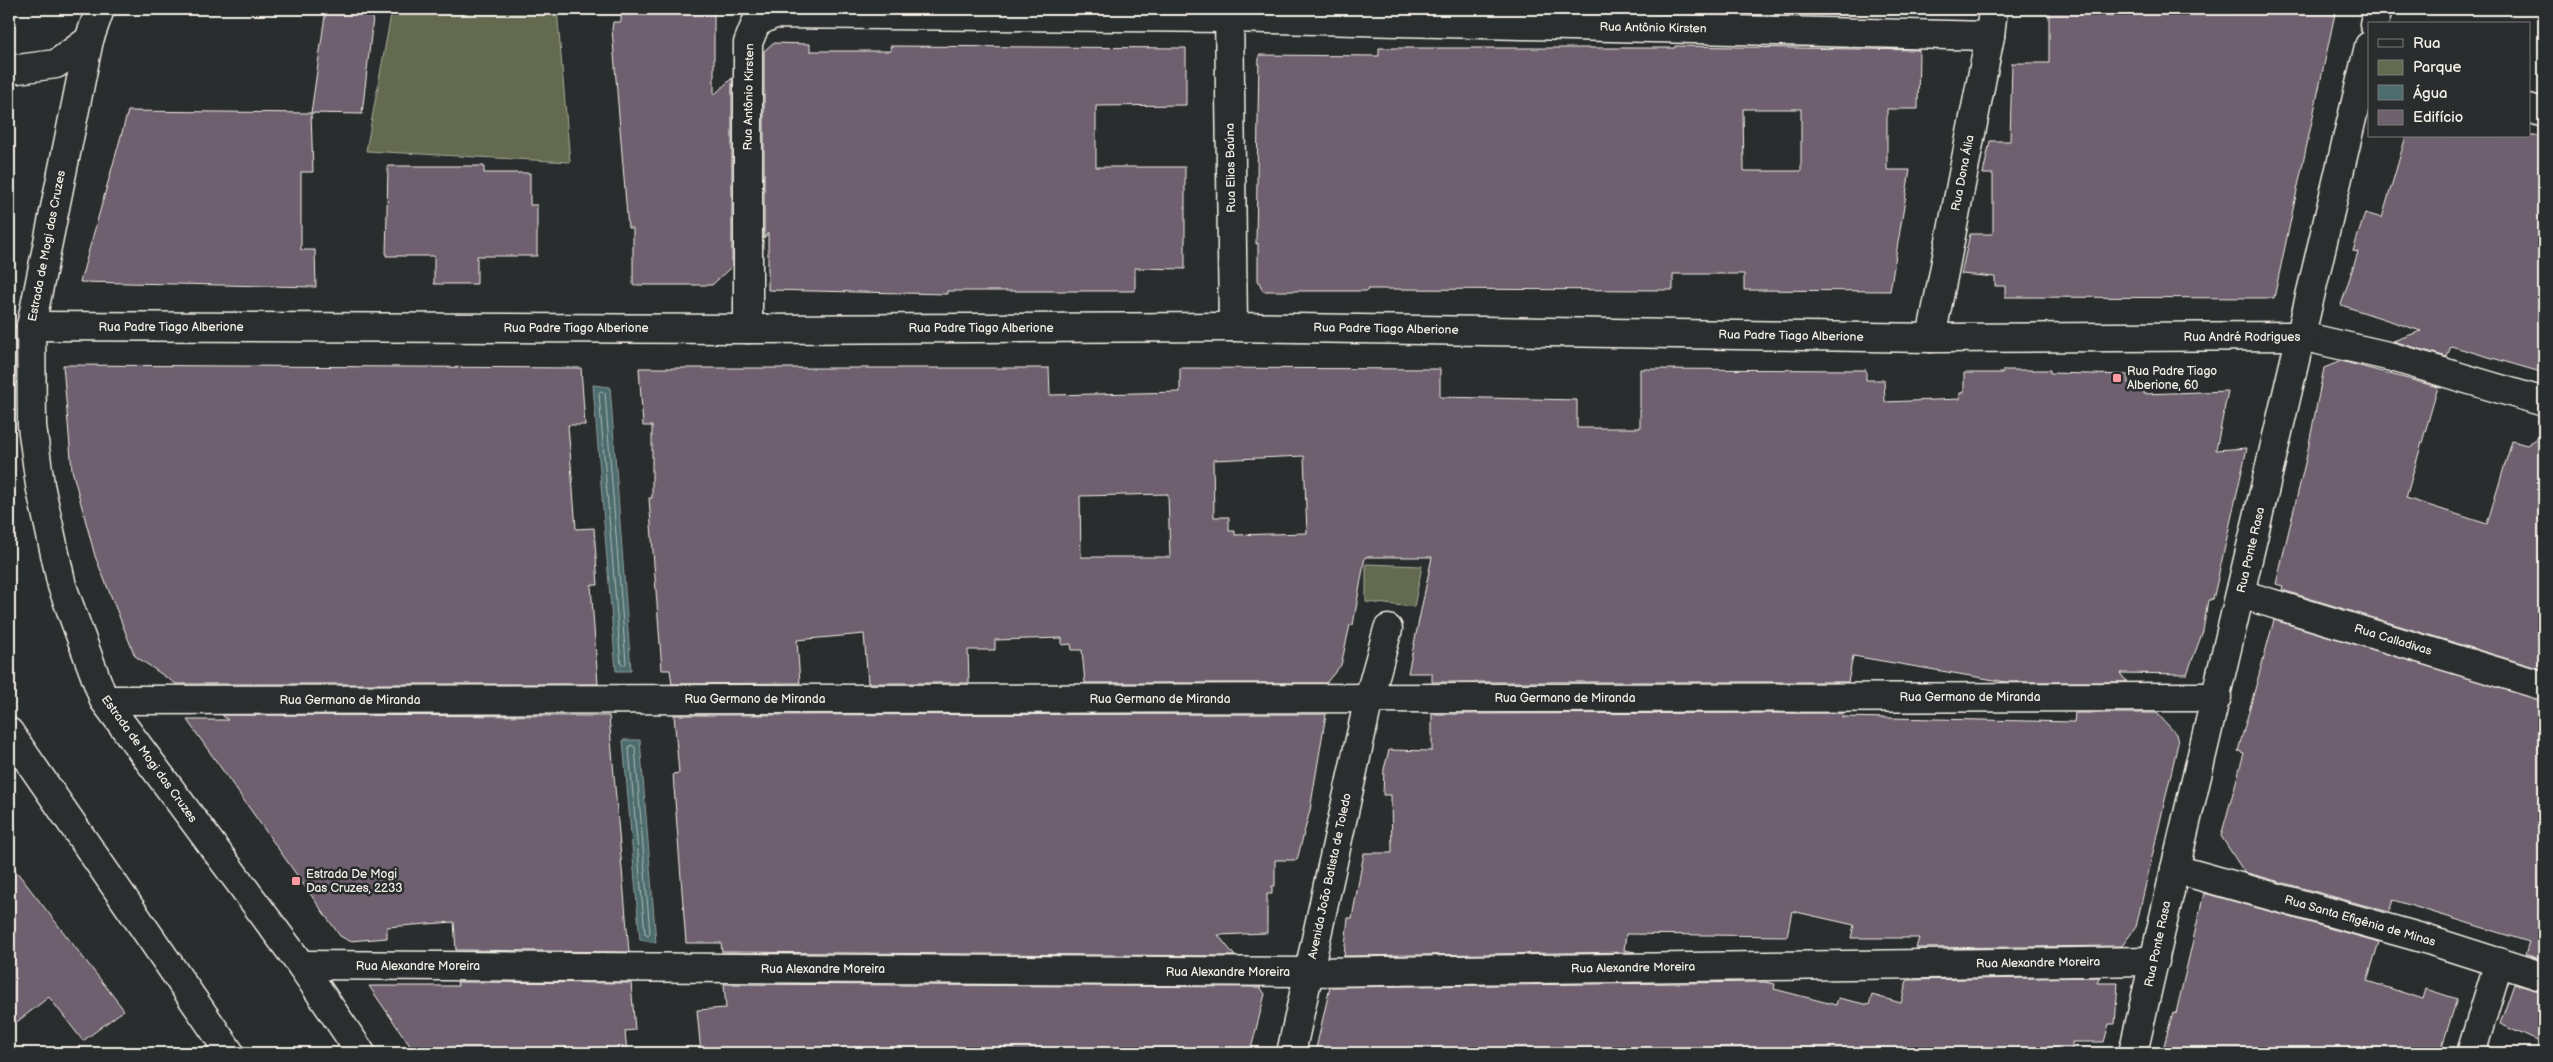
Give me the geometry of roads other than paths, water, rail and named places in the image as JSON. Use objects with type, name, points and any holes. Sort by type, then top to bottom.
[{"type":"street","name":"Estrada de Mogi das Cruzes","points":[[100,9],[89,40],[31,326],[32,426],[40,485],[62,586],[104,700],[301,965],[361,1053]]},
{"type":"street","name":"Rua Dona Ália","points":[[1931,338],[1990,36],[1993,9]]},
{"type":"street","points":[[2375,22],[2378,9]]},
{"type":"street","name":"Rua Antônio Kirsten","points":[[748,329],[748,43],[756,24],[774,14],[1229,13],[1990,36]]},
{"type":"street","name":"Rua Elias Baúna","points":[[1229,13],[1233,327]]},
{"type":"street","points":[[9,67],[18,70],[56,64],[89,40]]},
{"type":"street","name":"Rua Ponte Rasa","points":[[2134,1053],[2175,869],[2368,54]]},
{"type":"street","points":[[2530,108],[2544,112]]},
{"type":"street","name":"Rua Padre Tiago Alberione","points":[[31,326],[748,329],[1233,327],[1931,338]]},
{"type":"street","name":"Rua André Rodrigues","points":[[1931,338],[2302,336],[2392,357],[2544,402]]},
{"type":"street","name":"Rua Calladivas","points":[[2241,594],[2544,686]]},
{"type":"street","name":"Avenida João Batista de Toledo","points":[[1292,1053],[1369,698],[1388,629]]},
{"type":"street","name":"Rua Germano de Miranda","points":[[104,700],[2217,696]]},
{"type":"street","points":[[9,732],[230,1053]]},
{"type":"street","name":"Rua Santa Efigênia de Minas","points":[[2175,869],[2422,938],[2544,977]]},
{"type":"street","name":"Rua Alexandre Moreira","points":[[301,965],[1310,972],[2155,961]]},
{"type":"street","points":[[2472,1053],[2499,962]]},
{"type":"water","points":[[593,385],[610,387],[631,671],[616,671]]},
{"type":"water","points":[[623,740],[640,740],[656,943],[640,940]]},
{"type":"place","name":"Rua Padre Tiago Alberione, 60","points":[[2117,378]]},
{"type":"place","name":"Estrada De Mogi Das Cruzes, 2233","points":[[296,881]]}]
